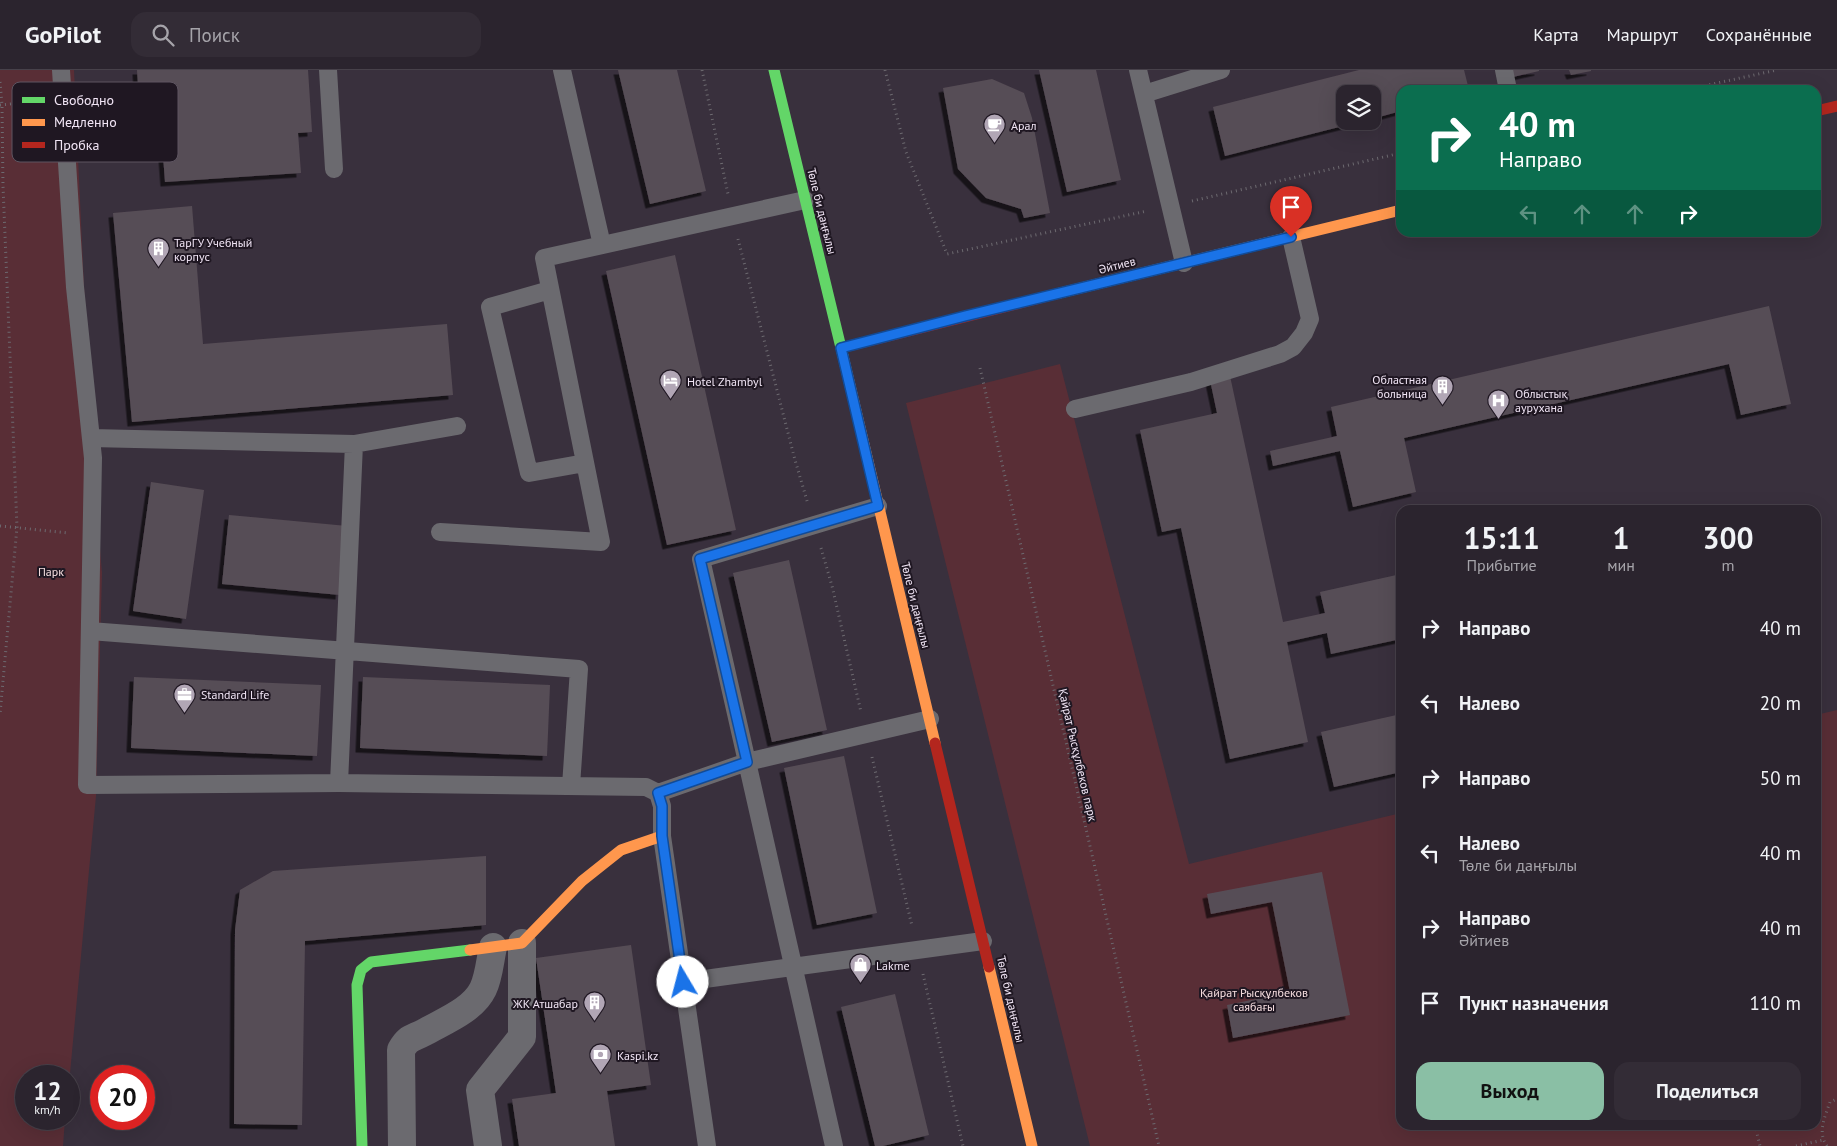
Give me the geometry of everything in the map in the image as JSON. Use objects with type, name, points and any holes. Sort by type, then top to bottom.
[{"type":"street","name":"Төле би даңғылы","points":[[774,70],[1032,1146]]},
{"type":"street","points":[[1821,109],[1837,106]]},
{"type":"street","name":"Әйтиев","points":[[841,348],[974,313],[1396,211]]},
{"type":"street","points":[[362,1146],[357,985],[360,970],[372,962],[522,943],[582,881],[621,850],[662,836]]},
{"type":"street","points":[[488,1146],[480,1090],[522,1037],[522,943]]},
{"type":"street","points":[[402,1146],[401,1050],[406,1041],[470,1006],[478,998],[484,988],[493,947]]},
{"type":"lane","points":[[328,70],[334,169]]},
{"type":"lane","points":[[562,70],[602,245]]},
{"type":"lane","points":[[1138,70],[1184,263]]},
{"type":"lane","points":[[1144,94],[1221,70]]},
{"type":"lane","points":[[1504,70],[1507,85]]},
{"type":"lane","points":[[68,162],[75,287],[93,458],[87,785],[339,783],[646,787],[658,793],[747,762],[930,719]]},
{"type":"lane","points":[[440,532],[601,542],[544,258],[805,200]]},
{"type":"lane","points":[[1075,409],[1191,382],[1280,354],[1293,347],[1304,333],[1310,319],[1291,237]]},
{"type":"lane","points":[[550,290],[490,307],[529,474],[585,463]]},
{"type":"lane","points":[[91,438],[354,444],[457,426]]},
{"type":"lane","points":[[339,783],[354,444]]},
{"type":"lane","points":[[834,1146],[700,559],[878,506]]},
{"type":"lane","points":[[90,631],[579,669],[571,786]]},
{"type":"lane","points":[[658,793],[662,806],[662,836],[707,1146]]},
{"type":"lane","points":[[683,982],[983,941]]},
{"type":"path","points":[[702,70],[729,199]]},
{"type":"path","points":[[885,70],[906,152],[947,254]]},
{"type":"path","points":[[1708,85],[1777,70]]},
{"type":"path","points":[[0,82],[17,527],[0,714]]},
{"type":"path","points":[[738,236],[808,505]]},
{"type":"path","name":"Қайрат Рысқұлбеков парк","points":[[980,368],[1159,1146]]},
{"type":"path","points":[[0,526],[92,535]]},
{"type":"path","points":[[818,541],[832,586],[864,722]]},
{"type":"path","points":[[870,750],[914,934]]},
{"type":"path","points":[[923,972],[963,1146]]},
{"type":"path","points":[[1828,1146],[1822,1140],[1822,1124],[1830,1102],[1837,1099]]},
{"type":"path","points":[[1756,1130],[1760,1146]]},
{"type":"path","points":[[1796,1146],[1822,1140]]},
{"type":"green space","name":"Парк","points":[[0,70],[74,70],[75,82],[12,82],[12,162],[78,162],[91,438],[102,573],[96,796],[71,1065],[15,1065],[15,1130],[64,1130],[63,1146],[0,1146]]},
{"type":"green space","name":"Қайрат Рысқұлбеков саябағы","points":[[1060,364],[1189,864],[1396,814],[1396,1130],[1821,1130],[1821,714],[1837,710],[1837,1146],[1090,1146],[906,403]]},
{"type":"building","points":[[137,70],[308,70],[312,132],[298,133],[301,173],[165,182],[164,162],[178,162],[178,82],[138,82]]},
{"type":"building","points":[[618,70],[677,70],[706,191],[650,204]]},
{"type":"building","points":[[1039,70],[1096,70],[1121,180],[1067,192]]},
{"type":"building","points":[[1359,70],[1464,70],[1468,85],[1396,85],[1396,112],[1381,117],[1381,85],[1336,85],[1336,128],[1225,156],[1213,107]]},
{"type":"building","points":[[1512,70],[1539,70],[1539,71],[1513,77]]},
{"type":"building","points":[[1569,70],[1591,70],[1591,71],[1571,75]]},
{"type":"building","name":"Арал","points":[[992,79],[1024,93],[1032,118],[1050,213],[1024,218],[1021,209],[986,198],[958,169],[943,88]]},
{"type":"building","name":"ТарГУ Учебный корпус","points":[[192,206],[203,344],[447,324],[453,395],[132,422],[113,213]]},
{"type":"building","name":"Hotel Zhambyl","points":[[675,255],[736,530],[667,545],[606,271]]},
{"type":"building","name":"Областная больница","points":[[1769,306],[1791,404],[1741,415],[1729,364],[1404,438],[1416,492],[1353,507],[1340,451],[1273,466],[1270,451],[1337,436],[1331,407]]},
{"type":"building","points":[[1230,376],[1283,622],[1325,613],[1320,592],[1396,575],[1396,640],[1331,654],[1327,633],[1287,642],[1308,742],[1230,759],[1181,528],[1162,532],[1140,430],[1217,413],[1210,380]]},
{"type":"building","points":[[151,482],[204,490],[186,619],[133,611]]},
{"type":"building","points":[[229,515],[347,526],[340,595],[222,584]]},
{"type":"building","points":[[789,560],[827,730],[772,742],[733,573]]},
{"type":"building","points":[[134,677],[321,685],[317,756],[131,748]]},
{"type":"building","points":[[363,677],[550,685],[547,756],[360,748]]},
{"type":"building","points":[[1396,715],[1396,773],[1334,787],[1321,732]]},
{"type":"building","points":[[844,756],[877,913],[817,925],[784,768]]},
{"type":"building","points":[[486,856],[486,925],[305,941],[302,1125],[234,1124],[235,930],[240,890],[273,871]]},
{"type":"building","points":[[1322,872],[1350,1015],[1233,1038],[1227,1005],[1290,992],[1272,902],[1211,914],[1207,894]]},
{"type":"building","name":"ЖК Атшабар","points":[[631,945],[651,1085],[607,1091],[615,1146],[519,1146],[512,1099],[556,1093],[536,958]]},
{"type":"building","points":[[895,994],[929,1135],[883,1146],[875,1146],[841,1007]]},
{"type":"traffic: fast","points":[[774,70],[843,356]]},
{"type":"traffic: fast","points":[[362,1146],[357,985],[361,970],[371,962],[470,950]]},
{"type":"traffic: slow","points":[[1060,293],[1396,211]]},
{"type":"traffic: slow","points":[[843,356],[935,743]]},
{"type":"traffic: slow","points":[[470,950],[522,943],[582,881],[621,850],[662,836]]},
{"type":"traffic: slow","points":[[989,967],[1032,1146]]},
{"type":"traffic: jam","points":[[1821,110],[1837,106]]},
{"type":"traffic: jam","points":[[841,348],[1060,293]]},
{"type":"traffic: jam","points":[[935,743],[989,967]]},
{"type":"place","name":"Арал","points":[[995,144]]},
{"type":"place","name":"ТарГУ Учебный корпус","points":[[158,268]]},
{"type":"place","name":"Hotel Zhambyl","points":[[671,400]]},
{"type":"place","name":"Областная больница","points":[[1443,405]]},
{"type":"place","name":"Облыстық аурухана","points":[[1499,419]]},
{"type":"place","name":"Standard Life","points":[[185,713]]},
{"type":"place","name":"Lakme","points":[[860,984]]},
{"type":"place","name":"ЖК Атшабар","points":[[594,1022]]},
{"type":"place","name":"Kaspi.kz","points":[[601,1074]]},
{"type":"route","points":[[683,982],[662,836],[662,806],[658,793],[747,762],[700,559],[878,506],[841,348],[1291,237]]}]
